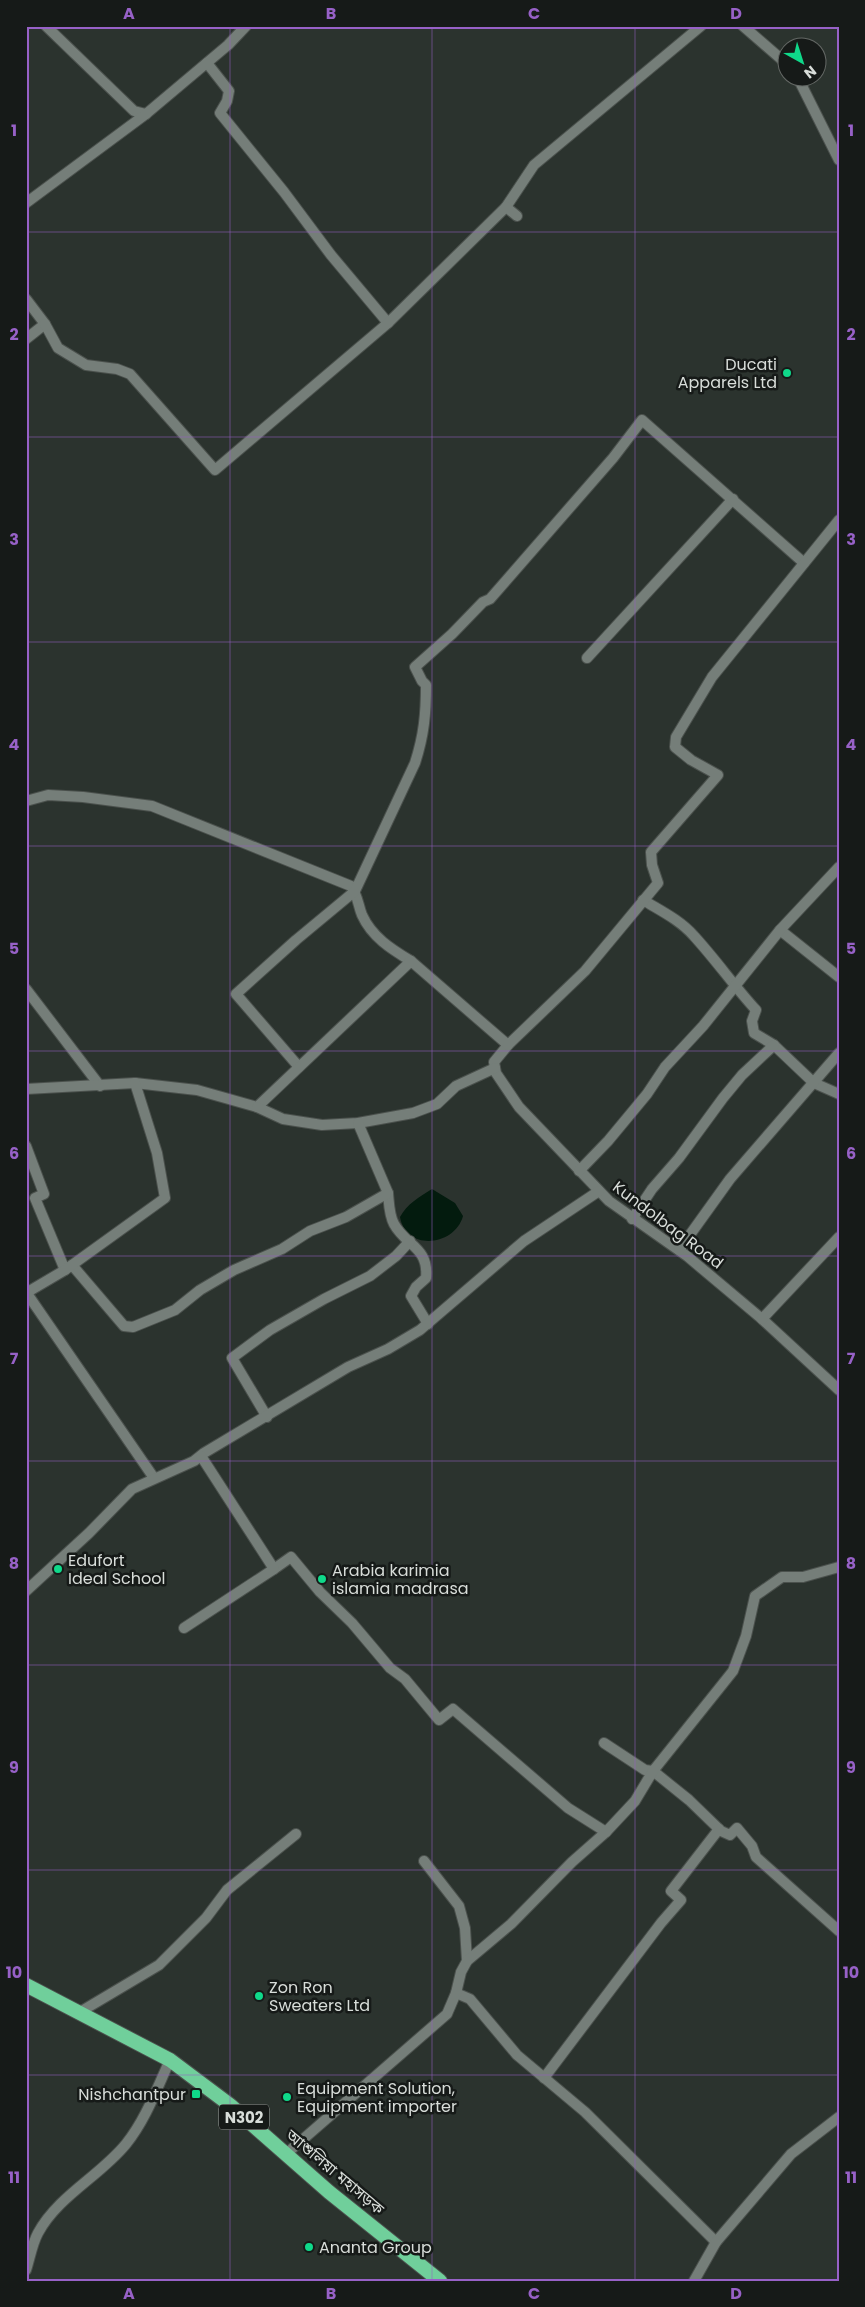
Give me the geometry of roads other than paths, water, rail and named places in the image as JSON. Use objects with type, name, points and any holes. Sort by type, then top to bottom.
[{"type":"highway","name":"আশুলিয়া মহাসড়ক","points":[[26,1985],[170,2060],[230,2105],[329,2192],[422,2264],[440,2281]]},
{"type":"street","points":[[46,26],[134,110],[146,114]]},
{"type":"street","points":[[26,203],[146,114],[207,63],[246,26]]},
{"type":"street","points":[[26,299],[45,324],[58,348],[86,365],[117,369],[130,374],[215,470],[388,323],[506,207],[534,165],[701,26]]},
{"type":"street","points":[[743,26],[778,57]]},
{"type":"street","points":[[207,63],[229,91],[227,101],[220,113],[284,192],[331,256],[388,323]]},
{"type":"street","points":[[803,88],[839,160]]},
{"type":"street","points":[[506,207],[517,216]]},
{"type":"street","points":[[26,339],[45,324]]},
{"type":"street","points":[[299,1067],[236,994],[296,940],[355,892],[415,763],[422,741],[426,721],[426,685],[415,667],[452,634],[483,602],[490,599],[613,458],[642,420],[804,563]]},
{"type":"street","points":[[587,658],[732,499]]},
{"type":"street","points":[[26,1089],[135,1083],[197,1090],[257,1107],[283,1119],[322,1125],[358,1123],[413,1113],[437,1104],[456,1086],[495,1068],[494,1062],[508,1045],[585,971],[658,883],[652,865],[652,852],[718,775],[691,760],[675,747],[676,736],[712,677],[839,520]]},
{"type":"street","points":[[26,801],[48,795],[83,797],[152,806],[351,886],[355,892],[362,916],[376,936],[386,946],[411,961],[508,1045]]},
{"type":"street","points":[[579,1172],[608,1141],[647,1094],[665,1067],[703,1026],[780,930],[839,867]]},
{"type":"street","points":[[643,900],[672,917],[693,935],[756,1010],[752,1021],[754,1033],[774,1045],[814,1083],[839,1094]]},
{"type":"street","points":[[780,930],[839,977]]},
{"type":"street","points":[[257,1107],[411,961]]},
{"type":"street","points":[[26,989],[100,1086]]},
{"type":"street","points":[[632,1219],[652,1189],[679,1158],[723,1098],[742,1075],[774,1045]]},
{"type":"street","points":[[678,1250],[730,1179],[839,1053]]},
{"type":"street","name":"Kundolbag Road","points":[[495,1068],[506,1089],[519,1107],[599,1191],[632,1219],[678,1250],[762,1319],[839,1390]]},
{"type":"street","points":[[135,1083],[157,1153],[165,1198],[69,1268],[26,1292],[154,1478]]},
{"type":"street","points":[[358,1123],[388,1193],[394,1224],[423,1256],[427,1268],[426,1278],[416,1287],[411,1296],[428,1324]]},
{"type":"street","points":[[26,1146],[44,1194],[35,1198],[69,1268],[124,1326],[133,1327],[175,1310],[200,1290],[234,1270],[282,1249],[310,1231],[346,1217],[388,1193]]},
{"type":"street","points":[[26,1591],[89,1533],[124,1495],[132,1489],[194,1461],[333,1376],[388,1349],[428,1324],[524,1241],[599,1191]]},
{"type":"street","points":[[762,1319],[839,1237]]},
{"type":"street","points":[[267,1417],[232,1358],[270,1330],[324,1299],[370,1276],[396,1256],[410,1241]]},
{"type":"street","points":[[201,1456],[274,1570]]},
{"type":"street","points":[[184,1628],[291,1557],[320,1592],[352,1623],[390,1668],[405,1679],[439,1720],[453,1709],[568,1808],[606,1832]]},
{"type":"street","points":[[286,2154],[447,2014],[456,1993],[461,1972],[467,1961],[511,1924],[572,1862],[606,1832],[634,1801],[654,1772],[733,1671],[746,1636],[755,1596],[782,1577],[803,1577],[839,1568]]},
{"type":"street","points":[[604,1743],[645,1770],[654,1772],[719,1829],[730,1834],[737,1828],[752,1846],[756,1857],[839,1931]]},
{"type":"street","points":[[544,2078],[656,1929],[681,1900],[671,1891],[719,1829]]},
{"type":"street","points":[[80,2012],[159,1965],[206,1918],[227,1890],[296,1834]]},
{"type":"street","points":[[424,1861],[459,1906],[465,1928],[467,1961]]},
{"type":"street","points":[[456,1993],[470,1999],[517,2055],[585,2112],[716,2242]]},
{"type":"street","points":[[26,2270],[37,2234],[55,2210],[105,2167],[127,2143],[147,2111],[170,2060]]},
{"type":"street","points":[[694,2281],[716,2242],[791,2154],[839,2116]]},
{"type":"place","name":"Ducati Apparels Ltd","points":[[787,373]]},
{"type":"place","name":"Edufort Ideal School","points":[[58,1569]]},
{"type":"place","name":"Arabia karimia islamia madrasa","points":[[322,1579]]},
{"type":"place","name":"Zon Ron Sweaters Ltd","points":[[259,1996]]},
{"type":"place","name":"Nishchantpur","points":[[196,2094]]},
{"type":"place","name":"Equipment Solution, Equipment importer","points":[[287,2097]]},
{"type":"place","name":"Ananta Group","points":[[309,2247]]}]
